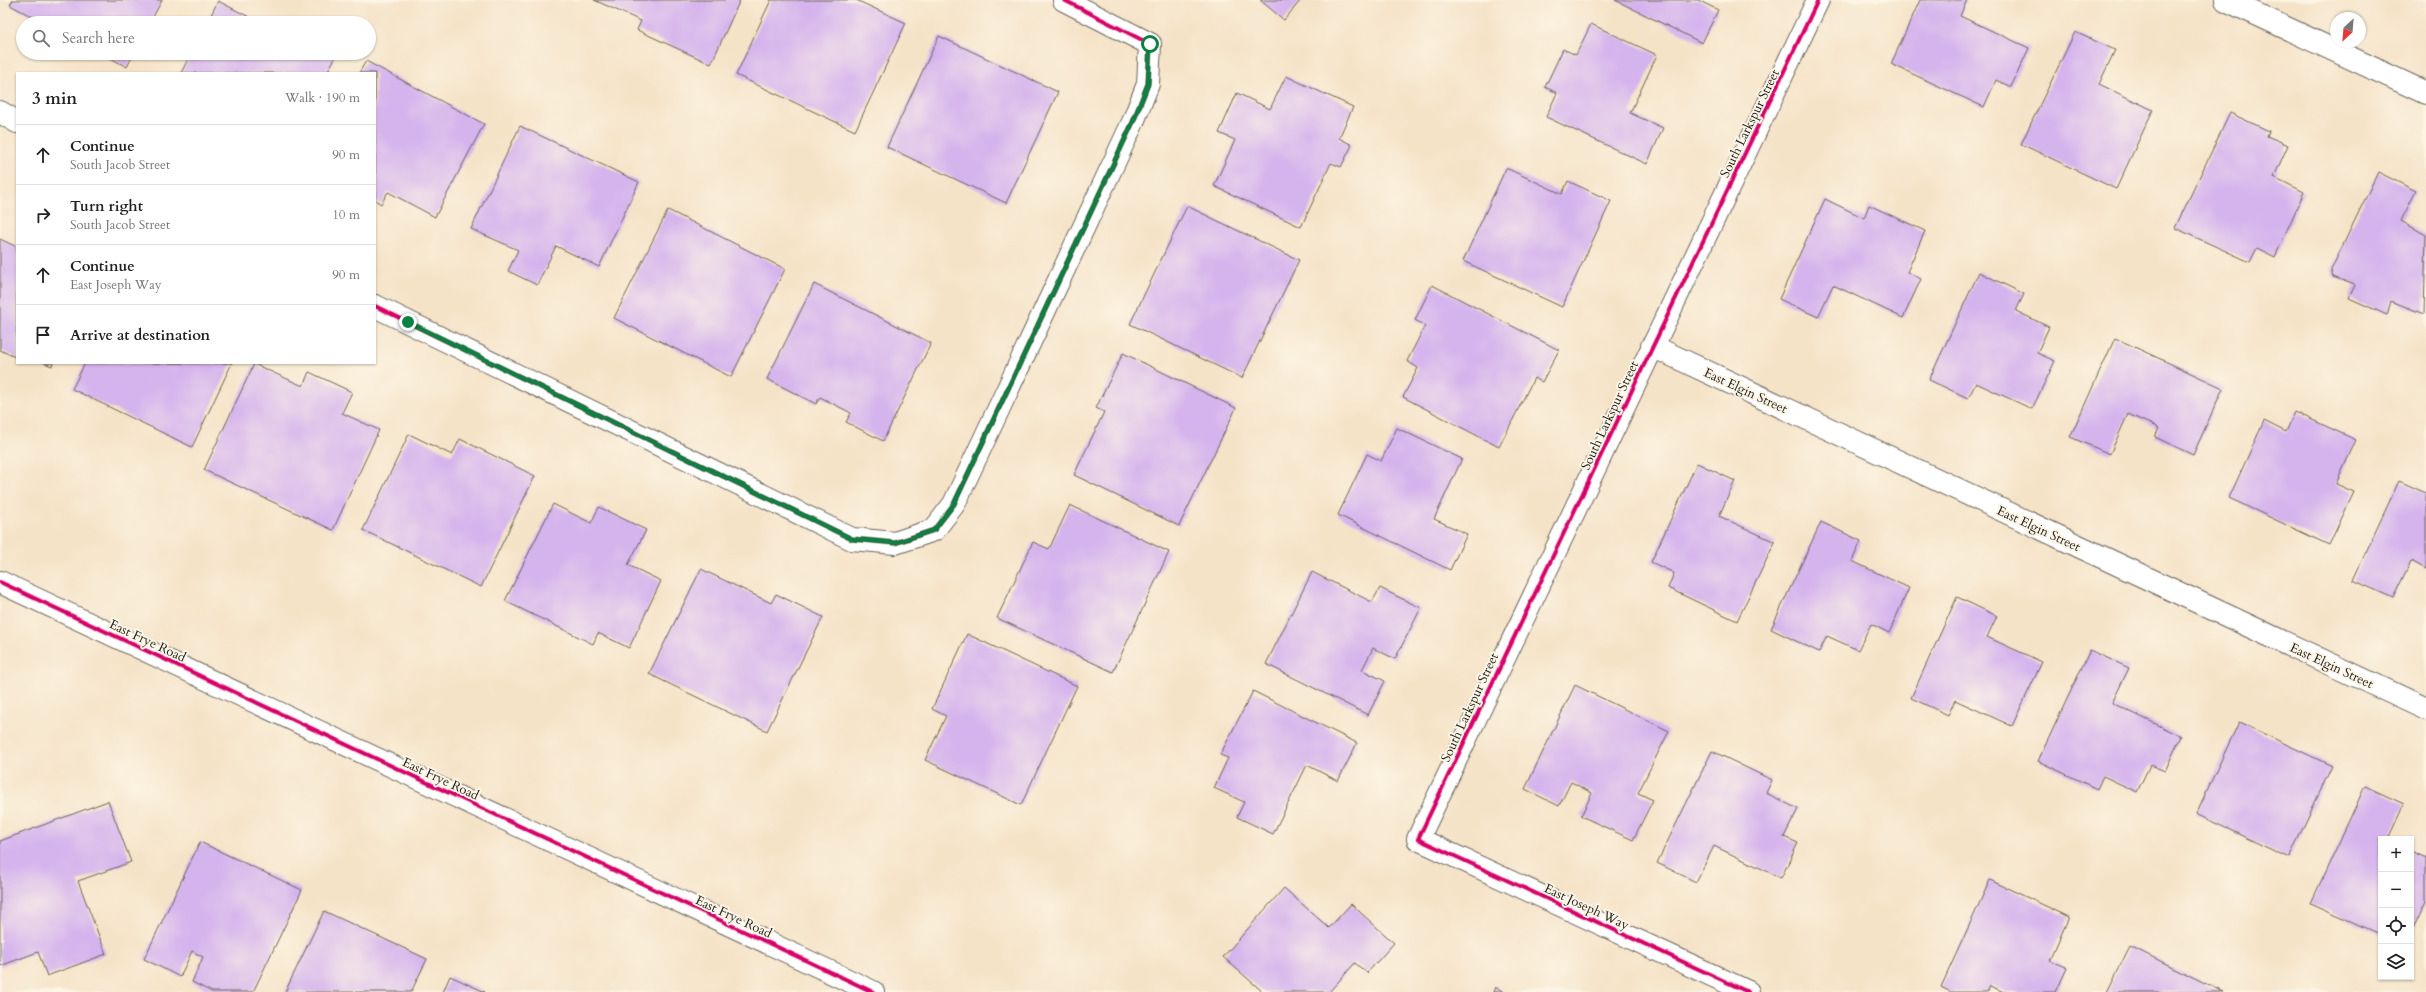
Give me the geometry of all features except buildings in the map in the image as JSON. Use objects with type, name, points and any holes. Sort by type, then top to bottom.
[{"type":"street","points":[[376,306],[852,539],[895,543],[934,530],[954,504],[1133,122],[1148,84],[1150,44],[1064,0]]},
{"type":"street","name":"South Larkspur Street","points":[[1418,838],[1818,0]]},
{"type":"street","points":[[2226,0],[2426,93]]},
{"type":"street","points":[[0,112],[16,121]]},
{"type":"street","name":"East Elgin Street","points":[[1652,346],[2426,709]]},
{"type":"street","name":"East Frye Road","points":[[0,582],[873,992]]},
{"type":"street","name":"East Joseph Way","points":[[1418,838],[1748,992]]},
{"type":"cycle path","points":[[376,306],[852,539],[895,543],[934,530],[954,504],[1133,122],[1148,84],[1150,44],[1064,0]]},
{"type":"cycle path","points":[[1748,992],[1418,839],[1818,0]]},
{"type":"cycle path","points":[[0,582],[873,992]]},
{"type":"route","points":[[408,322],[852,539],[895,543],[934,530],[954,504],[1133,122],[1148,84],[1150,44]]}]
